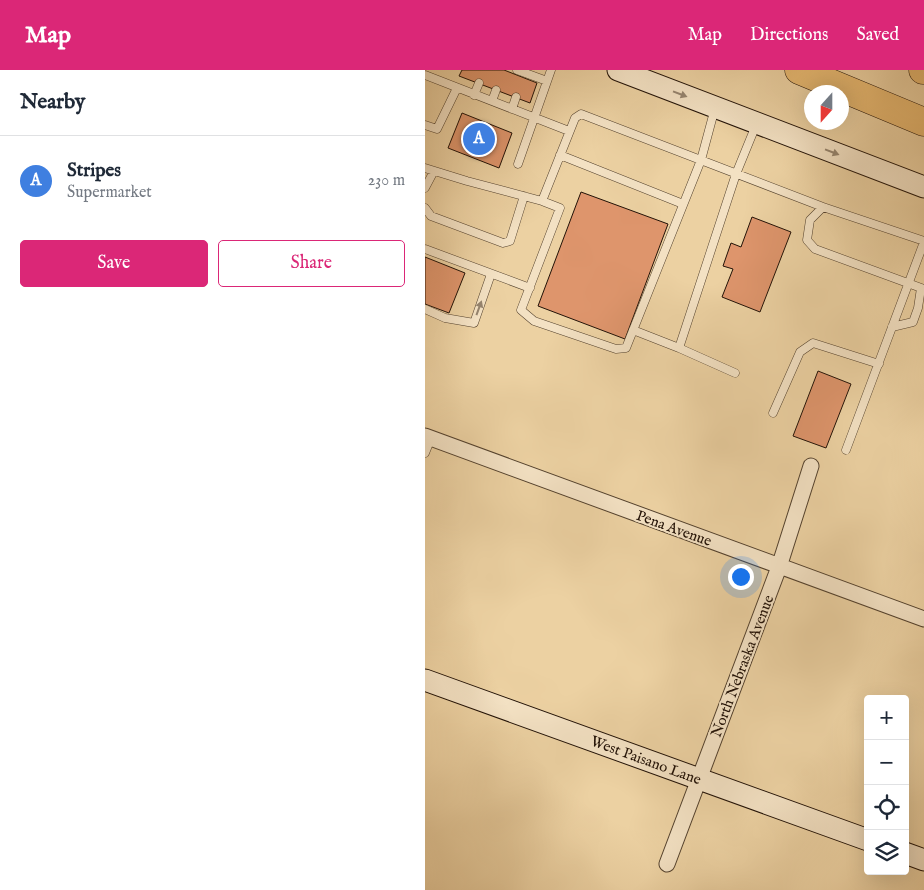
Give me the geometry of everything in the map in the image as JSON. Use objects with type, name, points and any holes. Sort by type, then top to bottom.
[{"type":"highway","points":[[787,70],[820,85]]},
{"type":"highway","points":[[799,70],[924,122]]},
{"type":"highway","points":[[849,99],[924,132]]},
{"type":"street","points":[[618,70],[924,187]]},
{"type":"street","name":"Pena Avenue","points":[[428,437],[924,619]]},
{"type":"street","name":"North Nebraska Avenue","points":[[667,864],[779,567],[811,466]]},
{"type":"street","name":"West Paisano Lane","points":[[425,680],[864,839]]},
{"type":"street","points":[[909,854],[924,860]]},
{"type":"lane","points":[[518,164],[551,70]]},
{"type":"lane","points":[[522,74],[547,81]]},
{"type":"lane","points":[[425,75],[569,131]]},
{"type":"lane","points":[[475,95],[479,83]]},
{"type":"lane","points":[[425,125],[437,129],[457,88]]},
{"type":"lane","points":[[492,101],[496,90]]},
{"type":"lane","points":[[512,109],[516,97]]},
{"type":"lane","points":[[425,168],[561,208],[521,310],[533,321],[616,349],[626,348],[701,160],[715,107]]},
{"type":"lane","points":[[542,201],[569,131],[575,118],[581,114],[823,207],[924,242],[846,450]]},
{"type":"lane","points":[[679,348],[736,174],[756,123]]},
{"type":"lane","points":[[560,155],[683,204]]},
{"type":"lane","points":[[425,188],[434,171]]},
{"type":"lane","points":[[425,208],[431,216],[503,243],[509,241],[525,196]]},
{"type":"lane","points":[[823,207],[810,220],[807,240],[815,249],[923,288],[913,322],[892,327]]},
{"type":"lane","points":[[425,249],[530,288]]},
{"type":"lane","points":[[425,309],[445,318],[473,323],[491,274]]},
{"type":"lane","points":[[633,330],[735,373]]},
{"type":"lane","points":[[773,413],[800,352],[813,344],[879,364]]},
{"type":"lane","points":[[425,454],[428,437]]},
{"type":"building","points":[[462,70],[504,70],[537,83],[530,103],[459,76]]},
{"type":"building","points":[[462,113],[512,133],[499,168],[448,148]]},
{"type":"building","points":[[581,192],[668,224],[625,339],[538,306]]},
{"type":"building","points":[[752,217],[791,232],[760,312],[722,297],[733,269],[723,266],[731,243],[741,247]]},
{"type":"building","points":[[425,257],[465,273],[449,313],[425,304]]},
{"type":"building","points":[[818,371],[851,384],[826,448],[793,436]]},
{"type":"place","name":"Stripes","points":[[479,139]]}]
